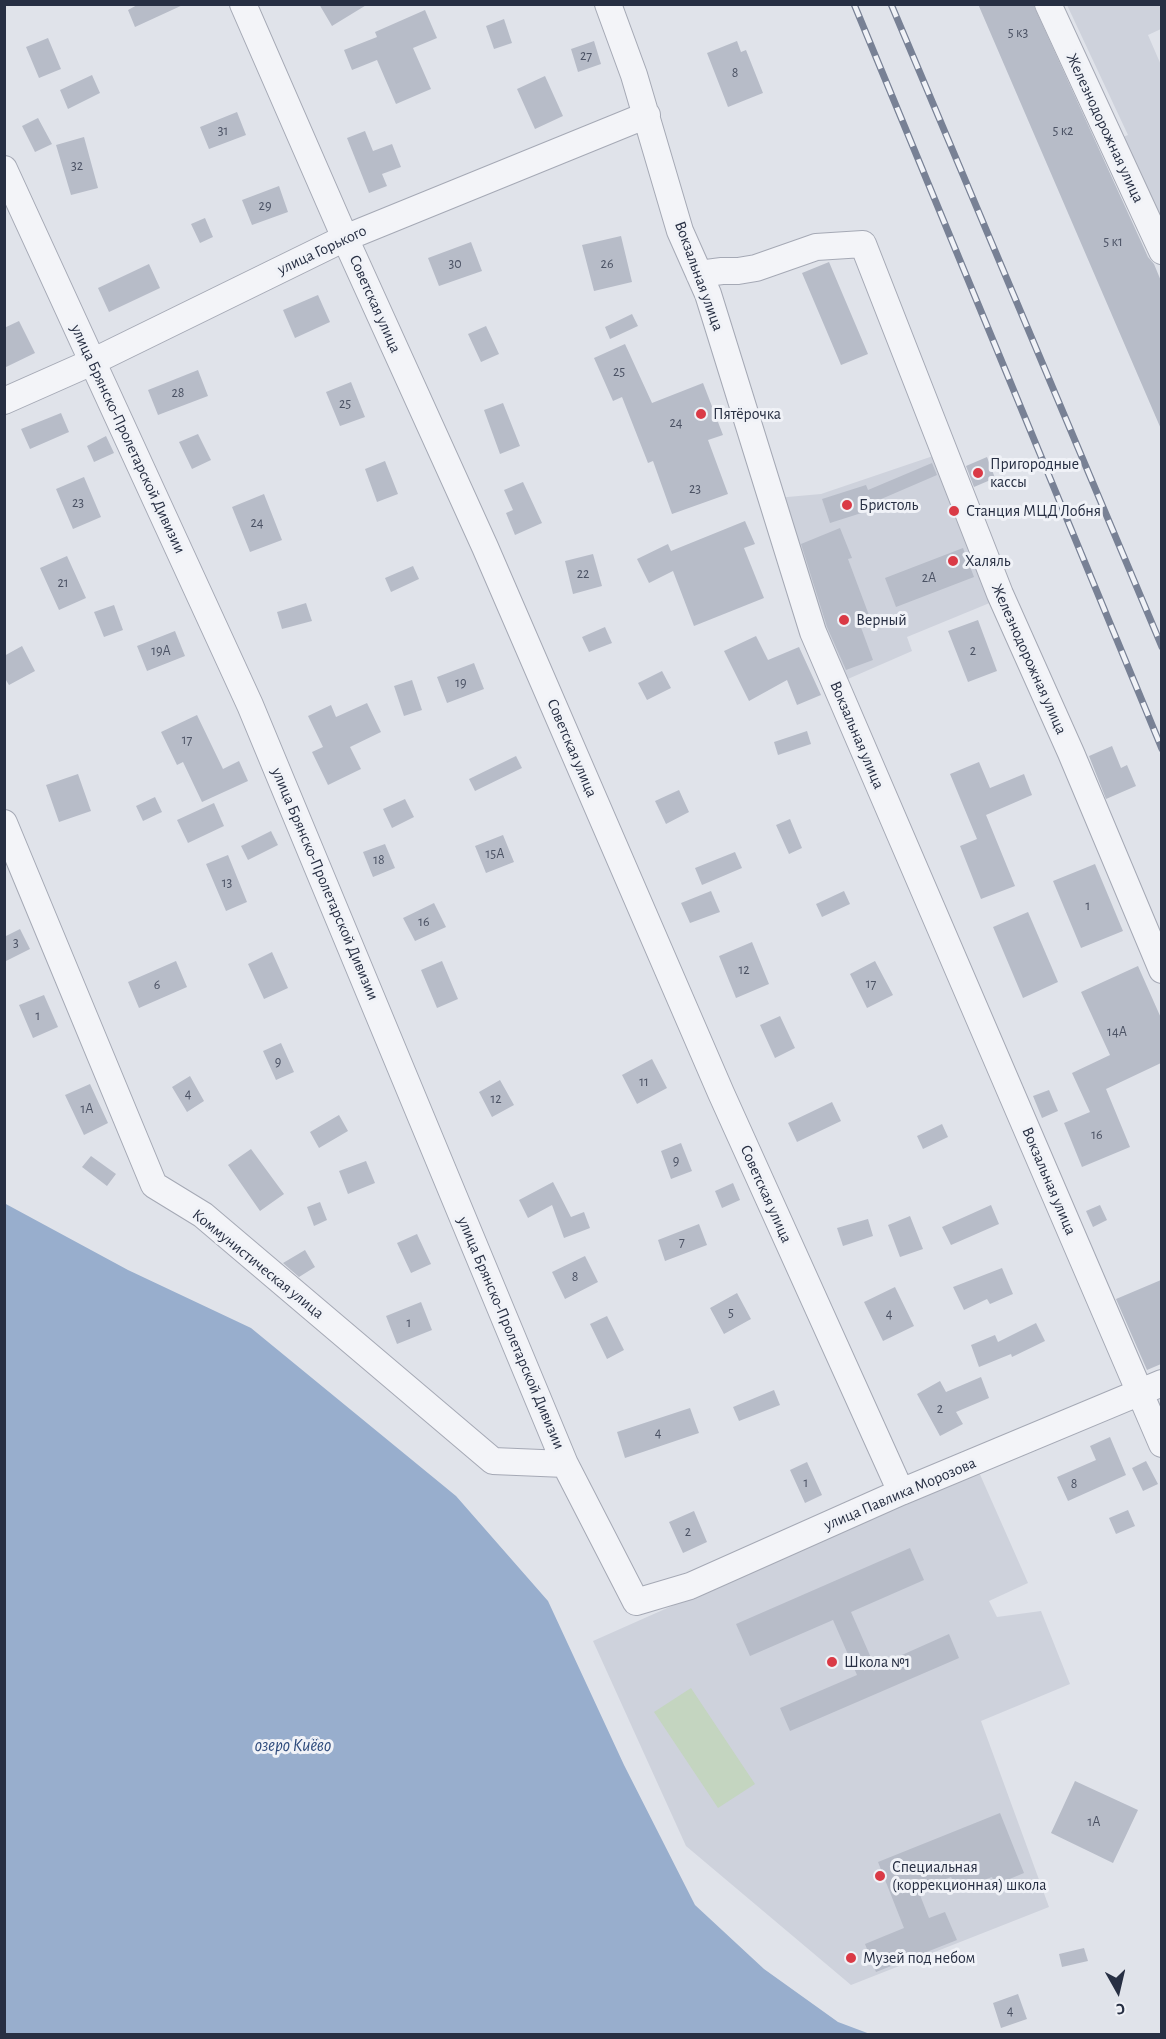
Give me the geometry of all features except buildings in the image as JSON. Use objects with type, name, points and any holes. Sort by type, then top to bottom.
[{"type":"street","name":"Советская улица","points":[[243,4],[345,238],[485,547],[721,1093],[901,1492]]},
{"type":"street","name":"Вокзальная улица","points":[[608,4],[647,116],[681,231],[708,294],[813,632],[1151,1387],[1161,1444]]},
{"type":"street","name":"Железнодорожная улица","points":[[1047,4],[1161,251]]},
{"type":"street","name":"улица Горького","points":[[4,401],[92,362],[345,238],[647,116]]},
{"type":"street","name":"улица Брянско-Пролетарской Дивизии","points":[[4,169],[250,705],[565,1464],[636,1602]]},
{"type":"street","name":"Железнодорожная улица","points":[[699,274],[756,268],[816,247],[863,244],[1000,594],[1071,753],[1161,970]]},
{"type":"street","name":"Коммунистическая улица","points":[[4,823],[154,1185],[202,1215],[493,1461],[565,1464]]},
{"type":"street","name":"улица Павлика Морозова","points":[[636,1602],[690,1586],[901,1492],[1151,1387]]},
{"type":"shaded area","points":[[1067,5],[1161,5],[1161,29],[1148,35],[1161,65],[1161,222],[1123,137],[1128,135]]},
{"type":"shaded area","points":[[936,455],[992,602],[907,637],[912,651],[841,682],[776,498],[821,494]]},
{"type":"shaded area","name":"Школа №1","points":[[978,1470],[1028,1583],[989,1601],[997,1617],[1041,1611],[1070,1684],[981,1721],[1049,1907],[851,1985],[686,1846],[593,1641]]},
{"type":"green space","points":[[691,1688],[755,1784],[718,1808],[654,1712]]},
{"type":"water","name":"озеро Киёво","points":[[4,1203],[128,1270],[251,1328],[456,1496],[548,1601],[624,1765],[695,1905],[764,1969],[838,2022],[870,2034],[5,2034]]},
{"type":"railway","points":[[854,4],[1162,749]]},
{"type":"railway","points":[[891,4],[1162,647]]},
{"type":"place","name":"Пятёрочка","points":[[701,414]]},
{"type":"place","name":"Пригородные кассы","points":[[978,473]]},
{"type":"place","name":"Бристоль","points":[[847,505]]},
{"type":"place","name":"Станция МЦД Лобня","points":[[954,511]]},
{"type":"place","name":"Халяль","points":[[953,561]]},
{"type":"place","name":"Верный","points":[[844,620]]},
{"type":"place","name":"Школа №1","points":[[832,1662]]},
{"type":"place","name":"Специальная (коррекционная) школа","points":[[880,1876]]},
{"type":"place","name":"Музей под небом","points":[[851,1958]]}]
